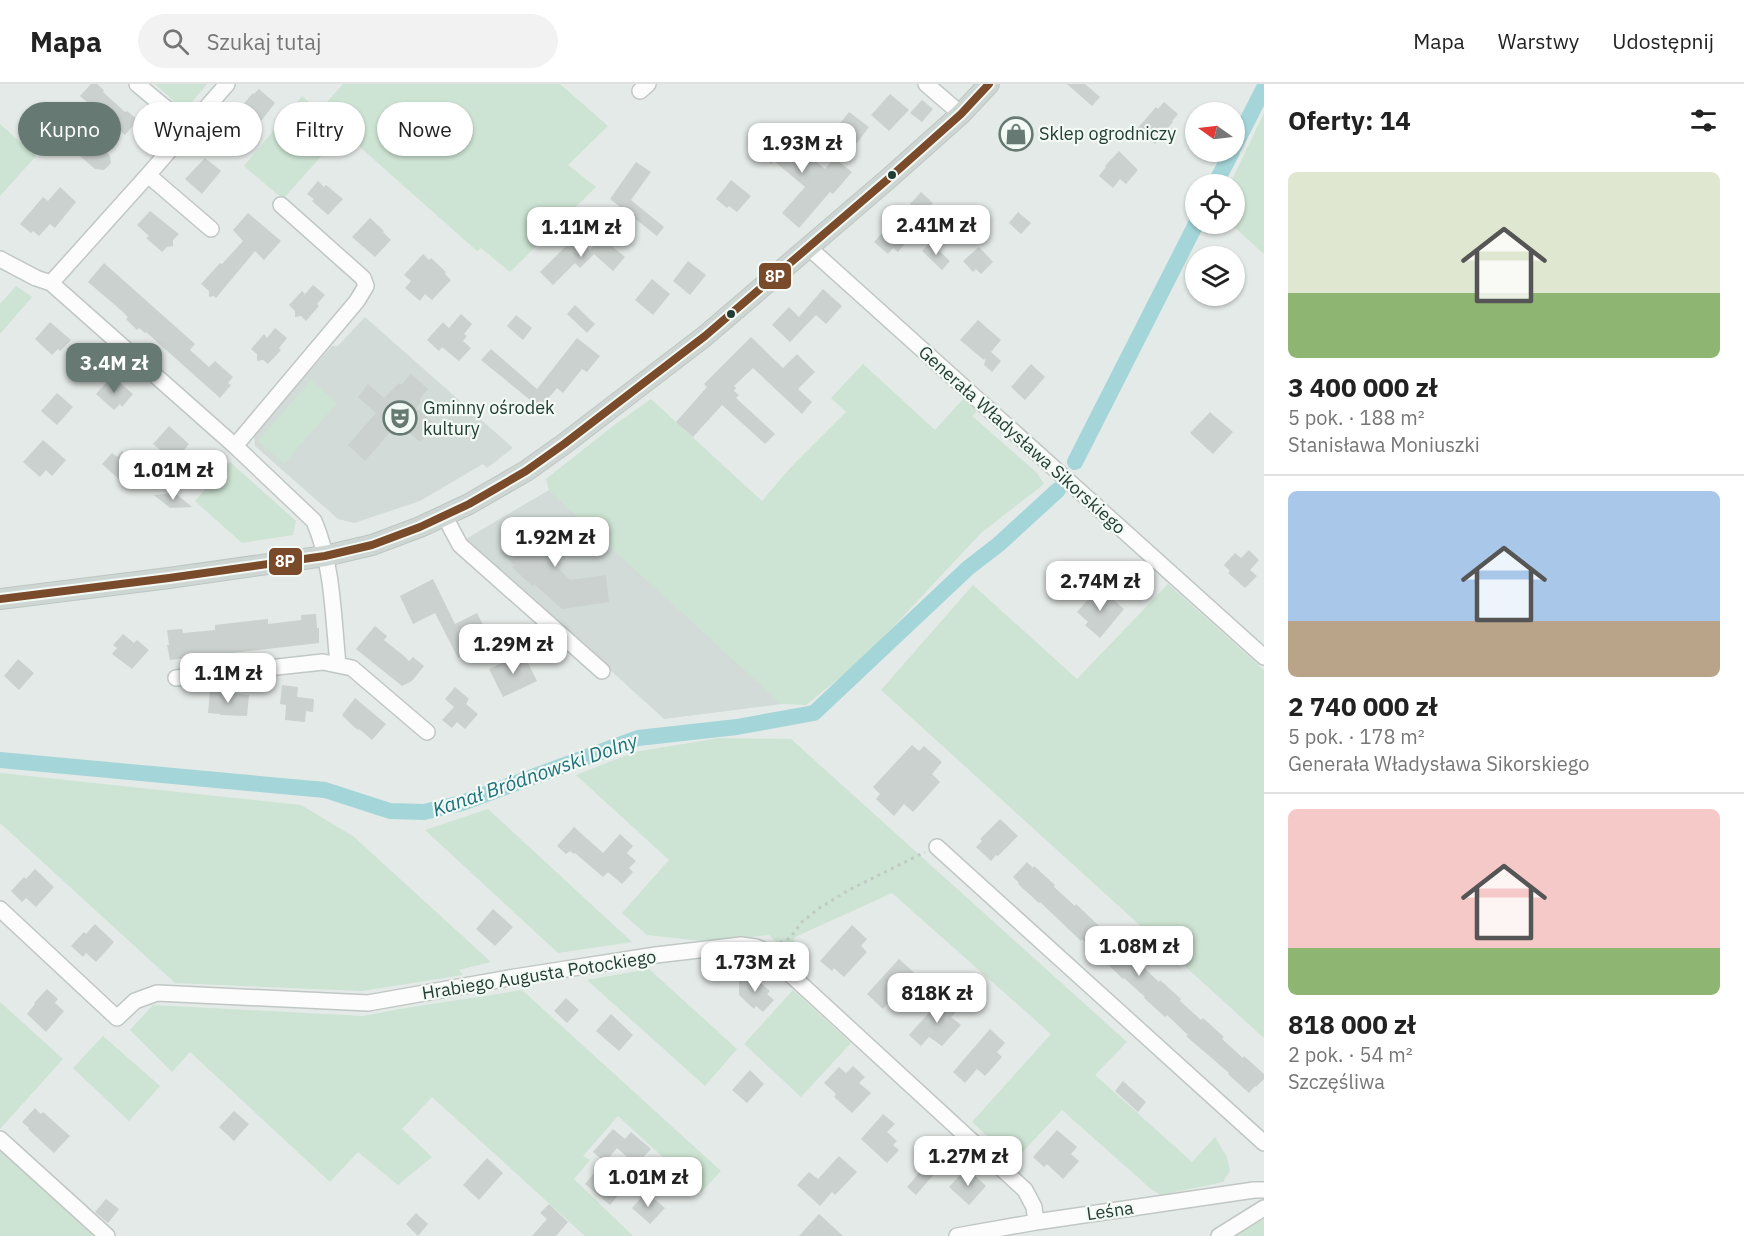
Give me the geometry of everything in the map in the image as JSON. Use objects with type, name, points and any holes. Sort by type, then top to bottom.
[{"type":"main road","points":[[0,598],[169,578],[325,556],[372,545],[445,517],[526,471],[705,336],[807,246],[888,179],[961,114],[989,84]]},
{"type":"street","points":[[137,84],[158,102]]},
{"type":"street","points":[[212,102],[227,84]]},
{"type":"street","points":[[926,84],[961,114]]},
{"type":"street","points":[[51,283],[165,156]]},
{"type":"street","points":[[148,175],[211,230]]},
{"type":"street","points":[[235,446],[357,301],[366,286],[363,278],[281,205]]},
{"type":"street","name":"Generała Władysława Sikorskiego","points":[[807,246],[1264,657]]},
{"type":"street","points":[[0,259],[36,278],[51,283],[235,446],[314,521],[321,537],[330,578],[338,664]]},
{"type":"street","points":[[445,517],[460,545],[602,671]]},
{"type":"street","points":[[176,678],[323,662],[338,664],[352,668],[427,732]]},
{"type":"street","points":[[937,847],[1264,1143]]},
{"type":"street","name":"Hrabiego Augusta Potockiego","points":[[0,909],[117,1018],[135,1001],[157,993],[368,1003],[656,955],[741,945],[765,951]]},
{"type":"street","points":[[765,951],[1025,1190],[1034,1207],[1036,1221]]},
{"type":"street","points":[[0,1139],[107,1236]]},
{"type":"street","name":"Leśna","points":[[957,1236],[1036,1221],[1264,1190]]},
{"type":"street","points":[[1219,1236],[1264,1208]]},
{"type":"path","points":[[765,951],[790,938],[802,921],[847,891],[937,847]]},
{"type":"shaded area","points":[[365,317],[513,448],[487,468],[483,464],[420,501],[354,523],[338,519],[255,446],[254,435],[332,346],[338,346]]},
{"type":"shaded area","points":[[549,490],[782,704],[664,719],[466,539]]},
{"type":"green space","points":[[155,84],[207,84],[192,102],[175,102]]},
{"type":"green space","points":[[343,84],[560,84],[608,126],[568,165],[596,187],[510,272],[481,248],[477,251],[365,152],[365,102],[327,102]]},
{"type":"green space","points":[[302,96],[309,102],[297,102]]},
{"type":"green space","points":[[1264,113],[1264,254],[1242,234],[1245,234],[1245,174],[1235,174],[1241,162],[1245,162],[1245,153]]},
{"type":"green space","points":[[0,124],[18,140],[18,156],[36,156],[0,196]]},
{"type":"green space","points":[[274,130],[274,156],[322,156],[283,199],[244,166],[252,156],[262,156],[262,144]]},
{"type":"green space","points":[[16,286],[32,297],[0,334],[0,304]]},
{"type":"green space","points":[[863,364],[935,430],[963,399],[977,411],[972,416],[1037,473],[1044,484],[981,533],[865,657],[806,705],[781,704],[549,490],[546,479],[651,399],[762,501],[791,467],[846,412],[831,398]]},
{"type":"green space","points":[[311,380],[337,403],[284,464],[258,441]]},
{"type":"green space","points":[[230,462],[296,521],[293,535],[242,543],[195,501]]},
{"type":"green space","points":[[1168,584],[1264,670],[1264,1038],[881,690],[973,585],[1077,679]]},
{"type":"green space","points":[[719,738],[791,739],[1127,1042],[1095,1075],[1192,1162],[1215,1137],[1227,1157],[1230,1171],[1223,1182],[1161,1195],[1151,1189],[1062,1110],[1014,1161],[972,1122],[1051,1034],[892,893],[795,937],[790,955],[769,935],[711,942],[647,935],[622,913],[669,860],[576,775],[635,752]]},
{"type":"green space","points":[[0,773],[301,805],[353,836],[491,962],[459,970],[463,975],[362,991],[175,983],[0,823]]},
{"type":"green space","points":[[488,809],[632,942],[558,953],[425,830]]},
{"type":"green space","points":[[649,969],[737,1049],[705,1086],[587,980]]},
{"type":"green space","points":[[522,990],[721,1171],[701,1192],[618,1116],[583,1156],[590,1160],[574,1179],[633,1236],[585,1236],[432,1097],[402,1129],[432,1157],[398,1185],[358,1152],[330,1182],[190,1052],[172,1072],[130,1030],[153,1005],[363,1016]]},
{"type":"green space","points":[[793,990],[851,1043],[801,1097],[744,1044]]},
{"type":"green space","points":[[0,1002],[63,1059],[0,1129]]},
{"type":"green space","points":[[103,1036],[160,1086],[129,1121],[73,1068]]},
{"type":"green space","points":[[0,1146],[99,1236],[0,1236]]},
{"type":"green space","points":[[1264,1219],[1264,1236],[1234,1236]]},
{"type":"building","points":[[91,84],[97,84],[114,102],[87,102],[80,96]]},
{"type":"building","points":[[1067,84],[1085,84],[1100,97],[1092,106]]},
{"type":"building","points":[[259,89],[274,102],[262,120],[262,102],[245,102]]},
{"type":"building","points":[[890,94],[909,110],[889,131],[871,115]]},
{"type":"building","points":[[922,100],[933,109],[922,122],[910,113]]},
{"type":"building","points":[[1164,102],[1178,114],[1155,144],[1137,129],[1156,107],[1158,109]]},
{"type":"building","points":[[121,108],[133,116],[133,126],[125,135],[121,132]]},
{"type":"building","points":[[849,112],[869,127],[857,143],[837,127]]},
{"type":"building","name":"Sklep ogrodniczy","points":[[1013,116],[1034,135],[1018,152],[998,134]]},
{"type":"building","points":[[772,124],[825,169],[834,158],[852,172],[833,194],[830,192],[799,228],[782,213],[805,187],[774,161],[771,164],[757,152],[766,140],[761,136]]},
{"type":"building","points":[[1119,151],[1138,170],[1126,184],[1120,179],[1113,188],[1099,176]]},
{"type":"building","points":[[80,156],[110,156],[111,163],[104,170],[95,169]]},
{"type":"building","points":[[205,158],[221,171],[202,194],[185,179]]},
{"type":"building","points":[[636,162],[651,172],[631,200],[664,227],[657,236],[610,199]]},
{"type":"building","points":[[731,180],[751,196],[737,212],[729,206],[727,208],[716,199]]},
{"type":"building","points":[[318,181],[343,199],[328,215],[307,194]]},
{"type":"building","points":[[60,187],[76,202],[55,228],[50,224],[39,236],[20,224],[43,197],[48,201]]},
{"type":"building","points":[[921,192],[933,203],[922,215],[910,204]]},
{"type":"building","points":[[150,211],[179,234],[173,240],[173,246],[167,247],[162,252],[146,238],[149,236],[137,225]]},
{"type":"building","points":[[1018,212],[1031,223],[1021,234],[1009,223]]},
{"type":"building","points":[[248,213],[281,241],[264,260],[255,251],[216,298],[209,297],[209,291],[201,284],[243,241],[233,230]]},
{"type":"building","points":[[370,218],[391,240],[375,257],[352,237]]},
{"type":"building","points":[[889,225],[907,241],[898,252],[893,248],[888,254],[874,242]]},
{"type":"building","points":[[576,236],[590,250],[601,237],[625,257],[613,271],[594,254],[580,268],[575,263],[553,285],[540,272]]},
{"type":"building","points":[[930,242],[950,261],[942,270],[922,251]]},
{"type":"building","points":[[979,247],[993,262],[981,274],[976,269],[973,272],[963,261]]},
{"type":"building","points":[[423,254],[429,260],[431,258],[451,280],[432,300],[425,294],[420,301],[405,288],[411,281],[404,275]]},
{"type":"building","points":[[688,261],[706,275],[690,295],[673,281]]},
{"type":"building","points":[[104,263],[195,344],[190,350],[209,367],[215,361],[233,377],[228,383],[231,385],[220,398],[146,332],[139,328],[137,330],[126,319],[128,317],[123,312],[88,282]]},
{"type":"building","points":[[652,279],[670,294],[653,315],[635,300]]},
{"type":"building","points":[[313,285],[325,295],[317,304],[319,306],[306,321],[301,316],[295,317],[295,311],[289,305],[302,291],[305,294]]},
{"type":"building","points":[[823,289],[842,306],[826,324],[816,315],[790,342],[772,325],[789,307],[799,317]]},
{"type":"building","points":[[575,305],[595,324],[587,333],[567,314]]},
{"type":"building","points":[[461,314],[472,324],[464,334],[467,336],[463,341],[471,348],[459,361],[442,347],[439,351],[427,340],[443,322],[449,328]]},
{"type":"building","points":[[516,315],[532,328],[523,340],[507,326]]},
{"type":"building","points":[[978,320],[1001,340],[991,352],[1001,361],[992,372],[984,365],[986,358],[984,360],[960,340]]},
{"type":"building","points":[[50,322],[71,340],[60,351],[58,349],[52,355],[35,339]]},
{"type":"building","points":[[275,328],[287,338],[279,348],[281,350],[268,364],[263,360],[257,361],[257,354],[251,349],[264,334],[267,338]]},
{"type":"building","points":[[751,337],[783,368],[797,354],[815,372],[798,389],[812,402],[802,414],[753,368],[734,386],[736,388],[734,391],[739,395],[736,398],[775,434],[765,444],[722,405],[693,437],[676,422],[707,387],[704,384]]},
{"type":"building","points":[[577,338],[600,356],[587,372],[582,369],[563,393],[557,388],[540,408],[481,360],[491,349],[537,389]]},
{"type":"building","points":[[1031,364],[1045,377],[1025,400],[1011,387]]},
{"type":"building","name":"Gminny ośrodek kultury","points":[[411,374],[428,389],[416,408],[435,424],[420,442],[398,423],[365,461],[348,445],[376,413],[358,397],[368,384],[384,398]]},
{"type":"building","points":[[112,376],[133,394],[122,407],[120,404],[114,410],[96,394]]},
{"type":"building","points":[[57,393],[73,407],[57,425],[41,411]]},
{"type":"building","points":[[1210,412],[1233,432],[1213,454],[1190,433]]},
{"type":"building","points":[[169,426],[189,444],[179,456],[176,454],[171,459],[153,444]]},
{"type":"building","points":[[43,440],[66,460],[52,476],[46,470],[40,477],[23,462]]},
{"type":"building","points":[[122,451],[134,463],[129,469],[132,471],[122,482],[102,464],[112,453],[117,457]]},
{"type":"building","points":[[175,493],[192,507],[170,508],[154,495]]},
{"type":"building","points":[[557,518],[578,536],[553,563],[570,580],[606,575],[609,602],[562,609],[534,584],[532,586],[500,552],[524,537],[529,541],[544,526],[547,529]]},
{"type":"building","points":[[1249,550],[1259,560],[1250,570],[1257,576],[1245,588],[1228,573],[1230,571],[1224,565],[1235,553],[1241,558]]},
{"type":"building","points":[[433,579],[455,624],[477,613],[491,641],[458,658],[435,613],[413,624],[400,596]]},
{"type":"building","points":[[1099,587],[1124,609],[1100,638],[1085,625],[1088,622],[1077,612]]},
{"type":"building","points":[[316,614],[319,643],[170,660],[167,630],[182,629],[183,633],[215,630],[215,625],[268,619],[268,624],[301,620],[301,615]]},
{"type":"building","points":[[375,626],[387,636],[384,640],[409,661],[413,657],[424,666],[412,681],[402,686],[356,649]]},
{"type":"building","points":[[123,634],[134,643],[137,640],[149,650],[132,669],[112,654],[117,648],[113,645]]},
{"type":"building","points":[[523,653],[537,681],[503,697],[489,669]]},
{"type":"building","points":[[18,659],[34,673],[19,690],[4,676]]},
{"type":"building","points":[[282,685],[298,687],[297,697],[314,699],[313,712],[306,711],[305,722],[285,720],[286,705],[280,704]]},
{"type":"building","points":[[455,687],[469,699],[466,704],[478,714],[465,729],[457,722],[452,728],[442,720],[454,707],[445,699]]},
{"type":"building","points":[[210,691],[249,695],[247,716],[208,713]]},
{"type":"building","points":[[355,698],[386,724],[372,740],[342,715]]},
{"type":"building","points":[[912,745],[919,751],[924,746],[942,762],[932,774],[940,782],[913,812],[904,804],[894,816],[876,799],[880,794],[873,787]]},
{"type":"building","points":[[1000,819],[1018,836],[991,861],[976,847],[982,841],[980,839]]},
{"type":"building","points":[[574,827],[603,853],[620,834],[633,846],[627,853],[636,861],[629,868],[633,872],[622,884],[608,872],[603,877],[575,853],[570,851],[566,854],[557,846]]},
{"type":"building","points":[[1027,862],[1139,961],[1159,982],[1160,980],[1181,999],[1180,1001],[1201,1020],[1203,1018],[1224,1037],[1222,1039],[1264,1074],[1264,1079],[1249,1093],[1186,1036],[1188,1035],[1167,1015],[1165,1017],[1082,939],[1081,941],[1018,884],[1013,877]]},
{"type":"building","points":[[35,869],[54,887],[36,907],[26,898],[22,902],[11,891]]},
{"type":"building","points":[[493,909],[513,927],[495,946],[476,929]]},
{"type":"building","points":[[95,924],[114,942],[96,962],[86,953],[83,957],[71,946]]},
{"type":"building","points":[[852,925],[867,939],[861,946],[867,952],[844,977],[834,968],[832,971],[820,961]]},
{"type":"building","points":[[899,959],[922,980],[896,1009],[888,1003],[883,1009],[867,994]]},
{"type":"building","points":[[749,973],[770,991],[767,994],[774,1000],[763,1012],[756,1006],[754,1009],[739,995],[739,978],[744,979]]},
{"type":"building","points":[[47,989],[58,999],[55,1003],[64,1011],[46,1032],[27,1014]]},
{"type":"building","points":[[943,997],[958,1010],[951,1017],[961,1025],[942,1046],[929,1037],[921,1046],[909,1035]]},
{"type":"building","points":[[566,998],[579,1010],[567,1023],[554,1011]]},
{"type":"building","points":[[611,1014],[633,1035],[619,1051],[596,1031]]},
{"type":"building","points":[[990,1029],[1005,1043],[997,1052],[1002,1057],[985,1076],[977,1069],[965,1083],[953,1072]]},
{"type":"building","points":[[853,1066],[865,1077],[859,1083],[871,1093],[852,1113],[834,1097],[836,1094],[824,1083],[839,1067],[846,1073]]},
{"type":"building","points":[[750,1070],[764,1084],[747,1103],[732,1090]]},
{"type":"building","points":[[1123,1081],[1146,1102],[1138,1112],[1115,1091]]},
{"type":"building","points":[[35,1108],[41,1114],[43,1112],[70,1136],[54,1153],[22,1122]]},
{"type":"building","points":[[234,1111],[249,1124],[234,1141],[219,1127]]},
{"type":"building","points":[[883,1114],[895,1124],[887,1132],[897,1141],[893,1145],[899,1150],[887,1163],[861,1139]]},
{"type":"building","points":[[613,1129],[625,1139],[631,1132],[651,1149],[636,1165],[617,1148],[605,1162],[593,1152]]},
{"type":"building","points":[[1057,1130],[1077,1147],[1071,1154],[1079,1161],[1063,1179],[1047,1164],[1044,1167],[1033,1157]]},
{"type":"building","points":[[839,1156],[857,1172],[835,1195],[832,1192],[820,1206],[797,1185],[809,1172],[818,1179]]},
{"type":"building","points":[[487,1158],[503,1173],[479,1200],[463,1185]]},
{"type":"building","points":[[925,1166],[934,1174],[916,1195],[907,1187]]},
{"type":"building","points":[[967,1168],[986,1186],[969,1205],[949,1187]]},
{"type":"building","points":[[595,1172],[620,1193],[610,1205],[585,1184]]},
{"type":"building","points":[[646,1192],[665,1208],[650,1224],[632,1208]]},
{"type":"building","points":[[106,1199],[119,1209],[108,1223],[95,1212]]},
{"type":"building","points":[[549,1204],[568,1222],[556,1236],[532,1236],[547,1219],[540,1213]]},
{"type":"building","points":[[416,1213],[428,1224],[418,1236],[406,1224]]},
{"type":"building","points":[[819,1214],[843,1236],[799,1236]]},
{"type":"waterway","name":"Kanał Bródnowski Dolny","points":[[1245,125],[1264,88]]},
{"type":"waterway","name":"Kanał Bródnowski Dolny","points":[[1220,174],[1227,162]]},
{"type":"waterway","name":"Kanał Bródnowski Dolny","points":[[1075,462],[1191,234]]},
{"type":"waterway","name":"Kanał Bródnowski Dolny","points":[[0,760],[325,790],[390,811],[424,812],[462,803],[638,738],[737,727],[814,713],[968,568],[999,544],[1058,490]]},
{"type":"transit line","name":"8P","points":[[0,599],[325,556],[372,545],[420,527],[469,504],[526,471],[564,444],[705,336],[888,179],[961,114],[989,84]]},
{"type":"place","name":"Sklep ogrodniczy","points":[[1016,134]]},
{"type":"place","name":"Gminny ośrodek kultury","points":[[400,418]]}]
